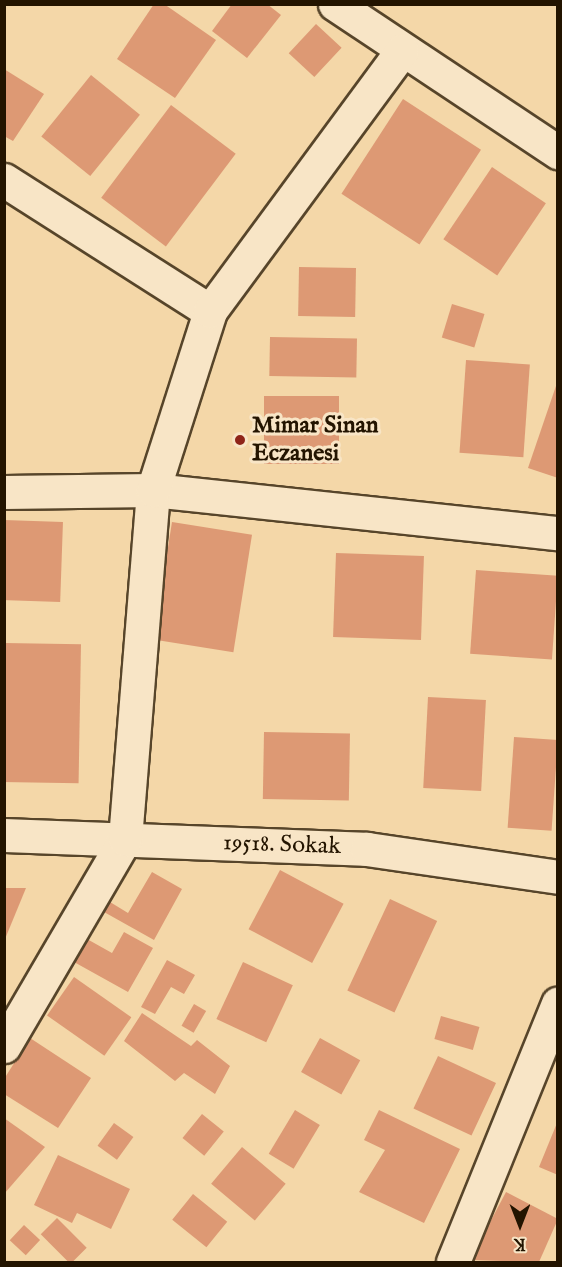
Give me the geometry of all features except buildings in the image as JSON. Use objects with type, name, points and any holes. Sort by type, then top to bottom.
[{"type":"street","points":[[335,4],[402,51],[558,152]]},
{"type":"street","points":[[4,1046],[125,839],[153,490],[210,311],[402,51]]},
{"type":"street","points":[[4,180],[210,311]]},
{"type":"street","points":[[4,492],[153,490],[558,533]]},
{"type":"street","name":"19518. Sokak","points":[[4,835],[367,849],[558,877]]},
{"type":"street","points":[[453,1263],[558,1003]]},
{"type":"place","name":"Mimar Sinan Eczanesi","points":[[240,440]]}]
